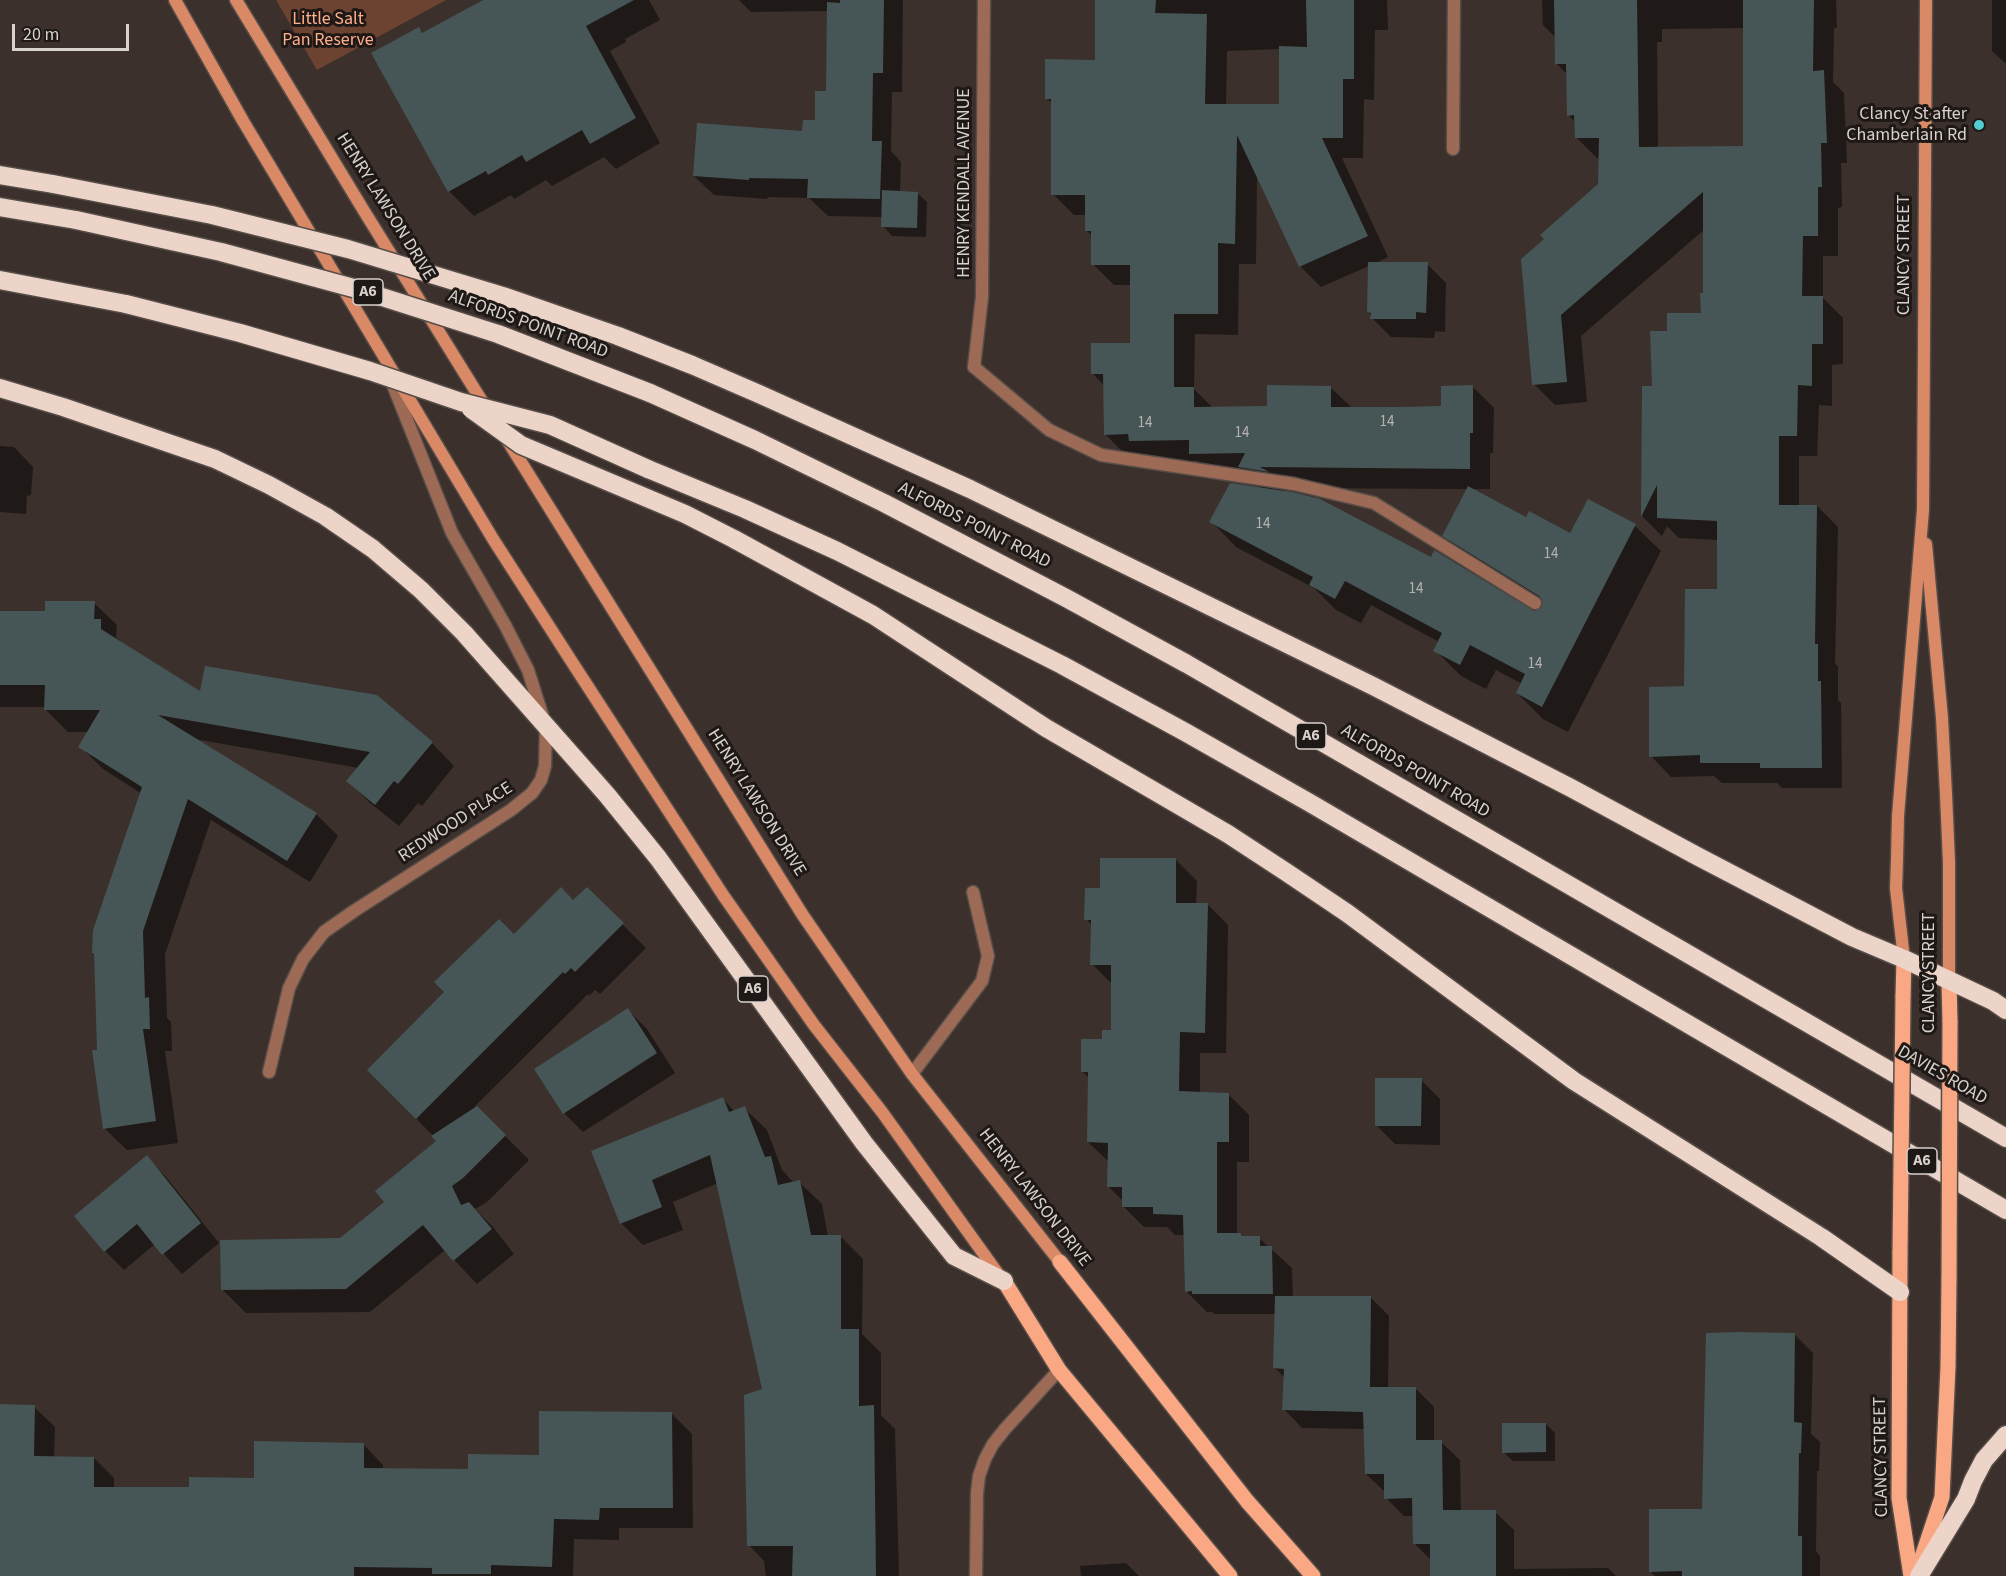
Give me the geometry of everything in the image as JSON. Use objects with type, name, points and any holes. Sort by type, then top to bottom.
[{"type":"highway","points":[[0,175],[212,215],[420,269],[618,336],[749,389],[970,489],[1384,691],[1852,937],[1993,1001],[2006,1010]]},
{"type":"highway","name":"ALFORDS POINT ROAD","points":[[0,207],[76,220],[221,252],[357,289],[498,334],[650,393],[755,440],[884,503],[1187,664],[1857,1050]]},
{"type":"highway","name":"A6","points":[[0,280],[126,304],[240,333],[370,371],[461,402],[550,425],[648,469],[745,508],[937,600],[1185,732],[2006,1210]]},
{"type":"highway","name":"A6","points":[[0,388],[215,459],[325,516],[373,549],[421,590],[464,633],[608,795],[658,858],[864,1143],[954,1256],[1004,1281]]},
{"type":"highway","points":[[0,398],[63,407]]},
{"type":"highway","points":[[461,402],[521,446],[685,514],[873,615],[1046,728],[1228,834],[1347,913],[1574,1082],[1821,1237],[1900,1292]]},
{"type":"highway","name":"DAVIES ROAD","points":[[1857,1050],[2006,1138]]},
{"type":"highway","points":[[1917,1576],[1966,1499],[1984,1460],[2006,1435]]},
{"type":"main road","points":[[176,0],[243,121],[493,539],[723,895],[814,1025],[882,1112],[1004,1281],[1059,1370],[1230,1576]]},
{"type":"main road","name":"HENRY LAWSON DRIVE","points":[[236,0],[364,211],[802,914],[912,1074],[1247,1501],[1313,1576]]},
{"type":"main road","name":"CLANCY STREET","points":[[1911,1576],[1899,1498],[1904,959],[1896,888],[1898,816],[1923,510],[1926,0]]},
{"type":"main road","name":"CLANCY STREET","points":[[1917,1576],[1942,1497],[1948,1367],[1949,1279],[1949,862],[1942,718],[1923,510]]},
{"type":"street","name":"HENRY KENDALL AVENUE","points":[[984,0],[982,297],[974,367],[1049,430],[1101,455],[1294,484],[1374,503],[1535,603]]},
{"type":"street","points":[[1453,149],[1454,0]]},
{"type":"street","name":"REDWOOD PLACE","points":[[269,1072],[289,988],[303,959],[324,932],[511,810],[532,793],[542,780],[545,766],[546,727],[528,670],[452,533],[375,339]]},
{"type":"street","points":[[912,1074],[982,981],[988,956],[973,892]]},
{"type":"street","points":[[976,1576],[979,1476],[985,1459],[1005,1429],[1059,1370]]},
{"type":"green space","name":"Little Salt Pan Reserve","points":[[276,0],[446,0],[317,70]]},
{"type":"building","points":[[483,0],[634,0],[586,26],[636,118],[590,144],[582,130],[526,162],[522,155],[488,175],[486,171],[448,192],[371,53],[419,27],[422,33]]},
{"type":"building","points":[[840,0],[884,0],[883,73],[873,73],[872,141],[882,141],[880,199],[807,198],[808,179],[749,178],[749,180],[693,176],[697,123],[802,131],[803,120],[815,120],[815,91],[826,91],[827,2],[840,3]]},
{"type":"building","points":[[1095,0],[1156,0],[1155,13],[1207,14],[1205,104],[1279,104],[1279,46],[1307,47],[1306,0],[1354,0],[1354,79],[1343,79],[1343,138],[1322,138],[1368,236],[1299,267],[1237,135],[1235,244],[1218,243],[1218,314],[1174,314],[1174,387],[1194,387],[1194,407],[1267,406],[1267,385],[1331,386],[1331,407],[1400,407],[1441,406],[1441,386],[1473,385],[1470,469],[1260,467],[1269,472],[1238,467],[1245,453],[1189,454],[1189,440],[1129,441],[1128,434],[1104,435],[1103,374],[1091,374],[1091,343],[1130,343],[1130,265],[1091,265],[1091,231],[1085,231],[1085,195],[1051,195],[1051,99],[1045,99],[1045,59],[1095,60]]},
{"type":"building","points":[[1554,0],[1637,0],[1639,147],[1743,146],[1743,0],[1814,0],[1813,71],[1824,70],[1827,143],[1821,143],[1822,187],[1818,187],[1818,236],[1803,236],[1802,296],[1823,296],[1823,344],[1812,344],[1812,386],[1798,385],[1797,436],[1779,436],[1779,505],[1817,505],[1815,644],[1818,644],[1818,681],[1821,681],[1822,768],[1760,768],[1760,763],[1700,763],[1700,755],[1649,757],[1649,687],[1684,686],[1685,589],[1717,589],[1717,521],[1657,518],[1657,485],[1641,517],[1642,386],[1652,386],[1650,331],[1667,331],[1667,313],[1701,313],[1703,192],[1561,315],[1567,382],[1532,385],[1521,259],[1544,239],[1540,235],[1598,184],[1599,138],[1575,138],[1574,115],[1567,116],[1566,64],[1555,64]]},
{"type":"building","points":[[882,190],[918,192],[917,228],[881,227]]},
{"type":"building","points":[[1368,262],[1428,262],[1426,313],[1416,312],[1416,319],[1370,319],[1371,313],[1367,312]]},
{"type":"building","points":[[1230,483],[1292,492],[1320,499],[1431,557],[1434,550],[1534,611],[1542,607],[1542,600],[1539,596],[1442,536],[1468,486],[1526,517],[1529,511],[1570,533],[1588,499],[1636,524],[1542,707],[1516,693],[1525,674],[1470,645],[1460,665],[1433,651],[1442,633],[1345,581],[1335,599],[1309,585],[1313,577],[1209,522]]},
{"type":"building","points":[[45,601],[95,601],[94,619],[101,619],[101,629],[200,691],[205,666],[377,695],[433,742],[398,784],[394,781],[375,805],[346,781],[370,752],[158,715],[317,813],[287,861],[188,799],[143,931],[145,998],[149,997],[150,1029],[143,1029],[156,1121],[103,1129],[92,1050],[97,1050],[93,930],[142,787],[78,747],[100,710],[44,710],[45,685],[0,685],[0,611],[45,611]]},
{"type":"building","points":[[1100,858],[1176,858],[1176,903],[1208,903],[1205,1033],[1180,1032],[1179,1091],[1229,1093],[1229,1142],[1217,1142],[1217,1233],[1260,1236],[1260,1246],[1272,1246],[1273,1294],[1192,1294],[1192,1291],[1185,1292],[1183,1215],[1153,1214],[1153,1207],[1122,1207],[1122,1187],[1107,1187],[1108,1143],[1087,1142],[1088,1072],[1081,1072],[1081,1039],[1102,1039],[1102,1030],[1111,1030],[1111,965],[1090,965],[1091,920],[1084,920],[1085,888],[1100,888]]},
{"type":"building","points":[[561,887],[573,900],[587,887],[624,923],[575,972],[571,968],[565,974],[563,972],[416,1119],[367,1070],[444,992],[434,982],[499,919],[514,934]]},
{"type":"building","points":[[628,1008],[657,1053],[563,1114],[534,1069]]},
{"type":"building","points":[[1375,1078],[1422,1078],[1421,1126],[1375,1126]]},
{"type":"building","points":[[723,1097],[729,1112],[745,1106],[765,1157],[771,1156],[778,1185],[800,1180],[811,1235],[841,1235],[841,1329],[859,1329],[859,1406],[874,1405],[876,1576],[792,1576],[793,1546],[747,1546],[744,1395],[762,1389],[710,1155],[652,1180],[662,1207],[620,1224],[591,1151]]},
{"type":"building","points":[[477,1106],[506,1135],[452,1186],[461,1205],[469,1202],[492,1229],[453,1261],[423,1225],[346,1289],[221,1290],[220,1240],[340,1238],[384,1202],[375,1191],[436,1141],[431,1136]]},
{"type":"building","points":[[147,1155],[201,1223],[162,1255],[137,1224],[104,1252],[74,1216]]},
{"type":"building","points":[[1275,1296],[1371,1296],[1370,1387],[1416,1387],[1416,1440],[1442,1440],[1443,1510],[1496,1510],[1496,1576],[1430,1576],[1430,1544],[1413,1544],[1412,1498],[1384,1499],[1384,1474],[1365,1474],[1363,1412],[1282,1410],[1284,1369],[1273,1368]]},
{"type":"building","points":[[1706,1333],[1795,1333],[1794,1422],[1802,1423],[1801,1453],[1799,1453],[1798,1536],[1802,1536],[1802,1576],[1682,1576],[1682,1571],[1649,1572],[1649,1509],[1702,1509]]},
{"type":"building","points":[[0,1404],[35,1405],[34,1456],[94,1457],[94,1487],[189,1487],[189,1477],[254,1478],[254,1441],[364,1443],[364,1468],[468,1469],[468,1454],[539,1455],[539,1411],[672,1412],[673,1508],[600,1508],[599,1520],[554,1519],[552,1567],[491,1565],[491,1574],[432,1574],[432,1568],[354,1567],[354,1576],[0,1576]]},
{"type":"building","points":[[1502,1423],[1546,1423],[1546,1452],[1502,1453]]},
{"type":"place","name":"Clancy St after Chamberlain Rd","points":[[1979,125]]}]
